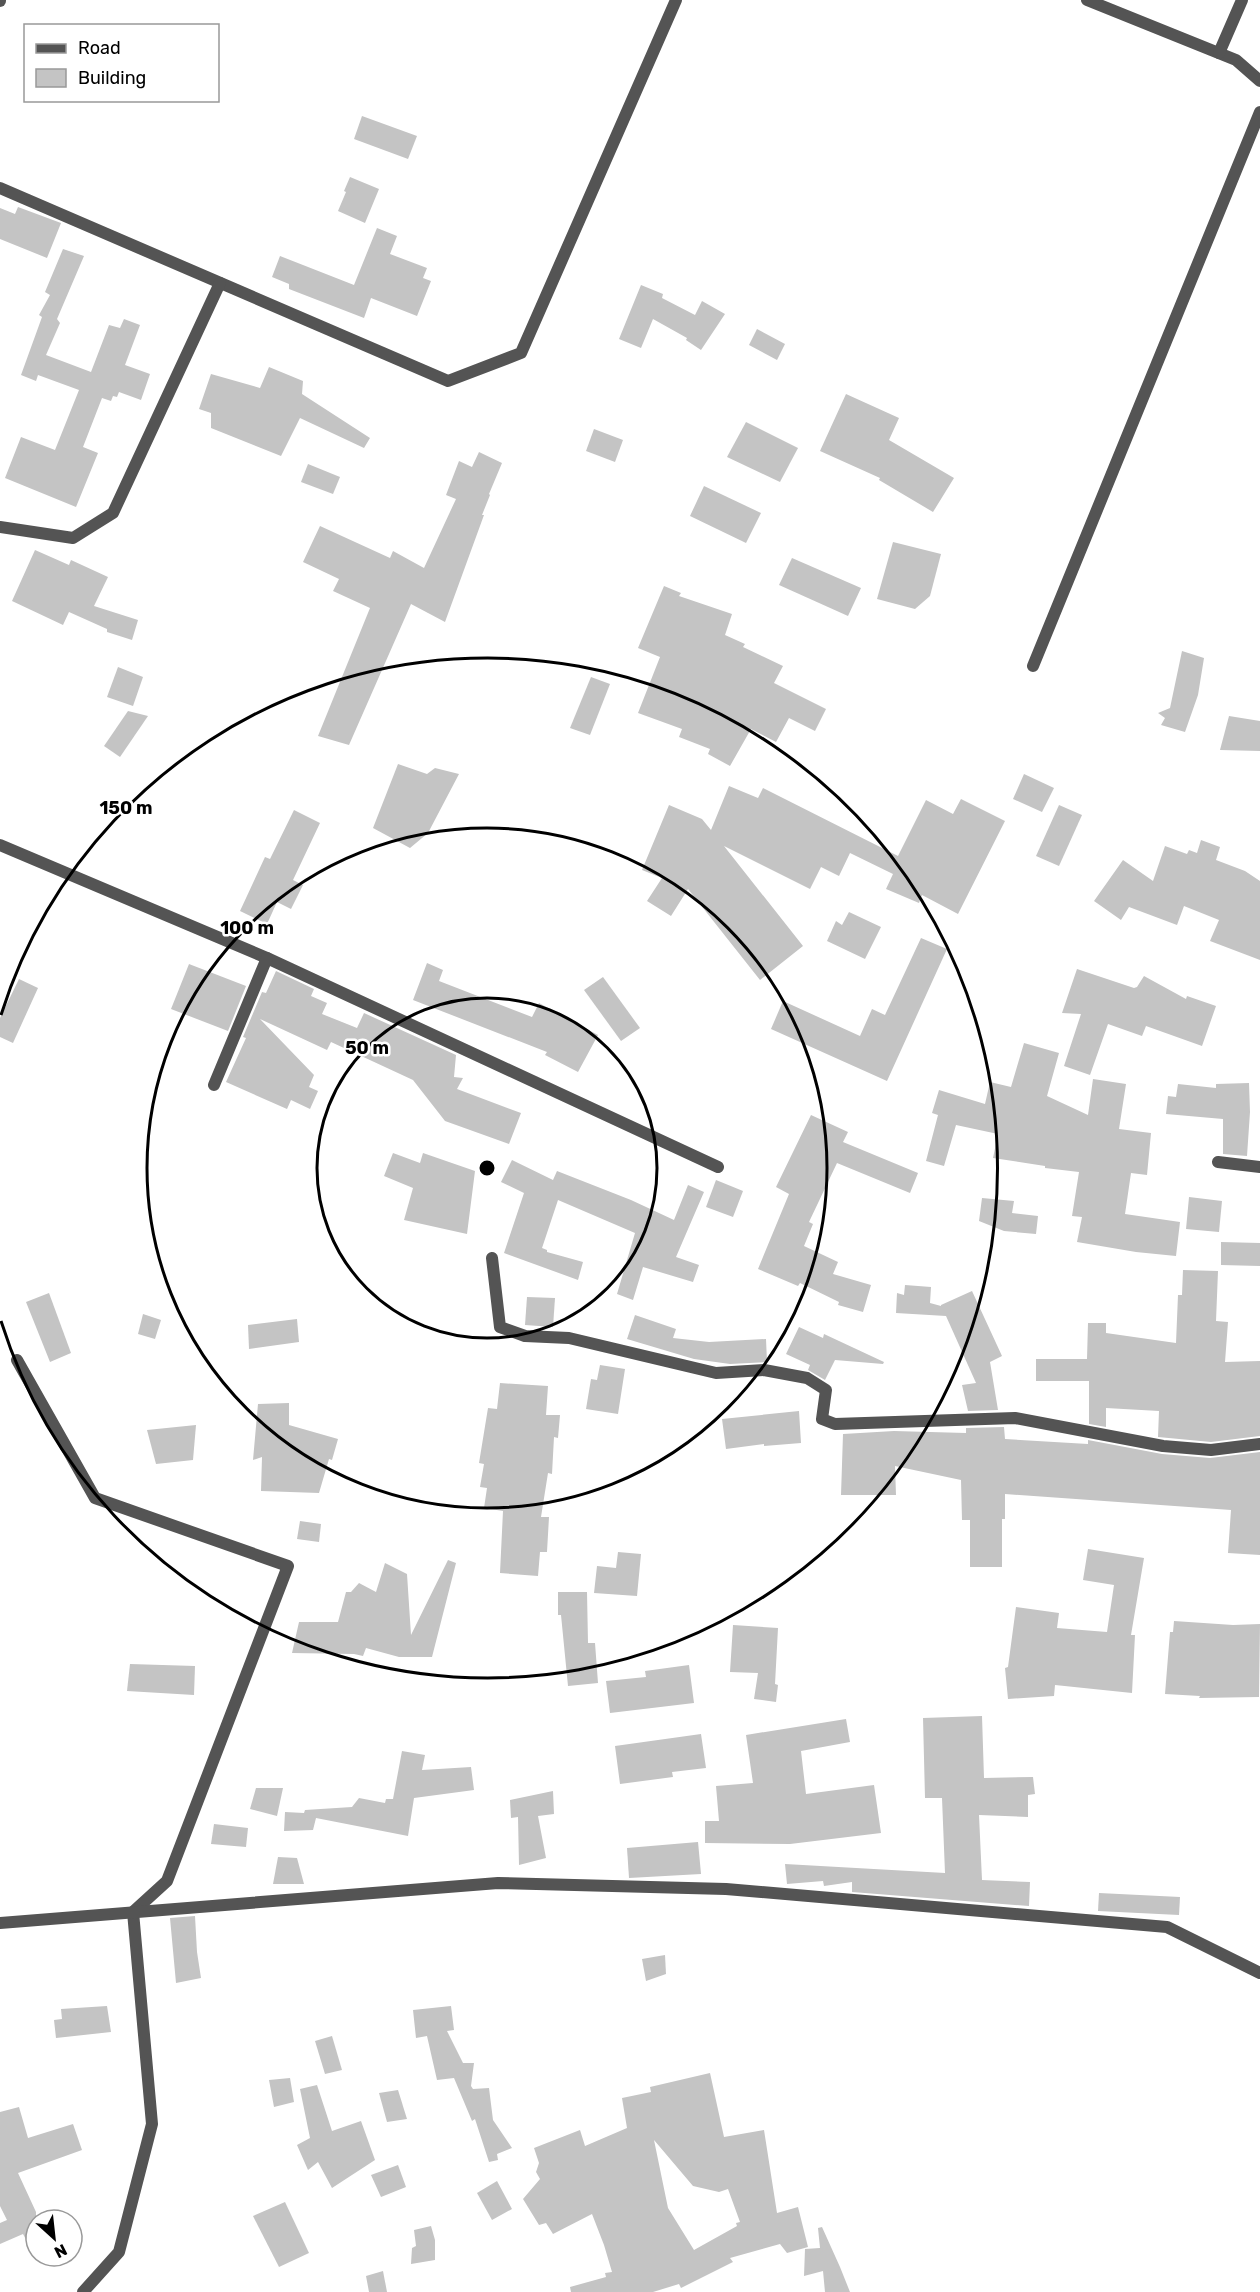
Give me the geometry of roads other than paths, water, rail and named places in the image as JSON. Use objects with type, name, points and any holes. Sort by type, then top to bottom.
[{"type":"street","points":[[0,188],[448,381],[521,353],[676,0]]},
{"type":"street","points":[[1087,0],[1236,60],[1260,81]]},
{"type":"street","points":[[1220,53],[1242,0]]},
{"type":"street","points":[[1033,666],[1260,112]]},
{"type":"street","points":[[0,527],[73,538],[113,513],[220,283]]},
{"type":"street","points":[[0,845],[267,958],[718,1167]]},
{"type":"street","points":[[214,1085],[267,958]]},
{"type":"street","points":[[1218,1162],[1260,1167]]},
{"type":"street","points":[[492,1258],[500,1327],[525,1336],[569,1338],[716,1373],[764,1370],[807,1378],[826,1390],[822,1419],[835,1424],[1015,1418],[1163,1446],[1211,1450],[1260,1444]]},
{"type":"street","points":[[17,1360],[94,1498],[288,1566],[167,1881],[134,1912]]},
{"type":"street","points":[[0,1923],[498,1883],[726,1889],[1167,1927],[1260,1973]]},
{"type":"street","points":[[84,2292],[119,2253],[152,2124],[134,1912]]}]
